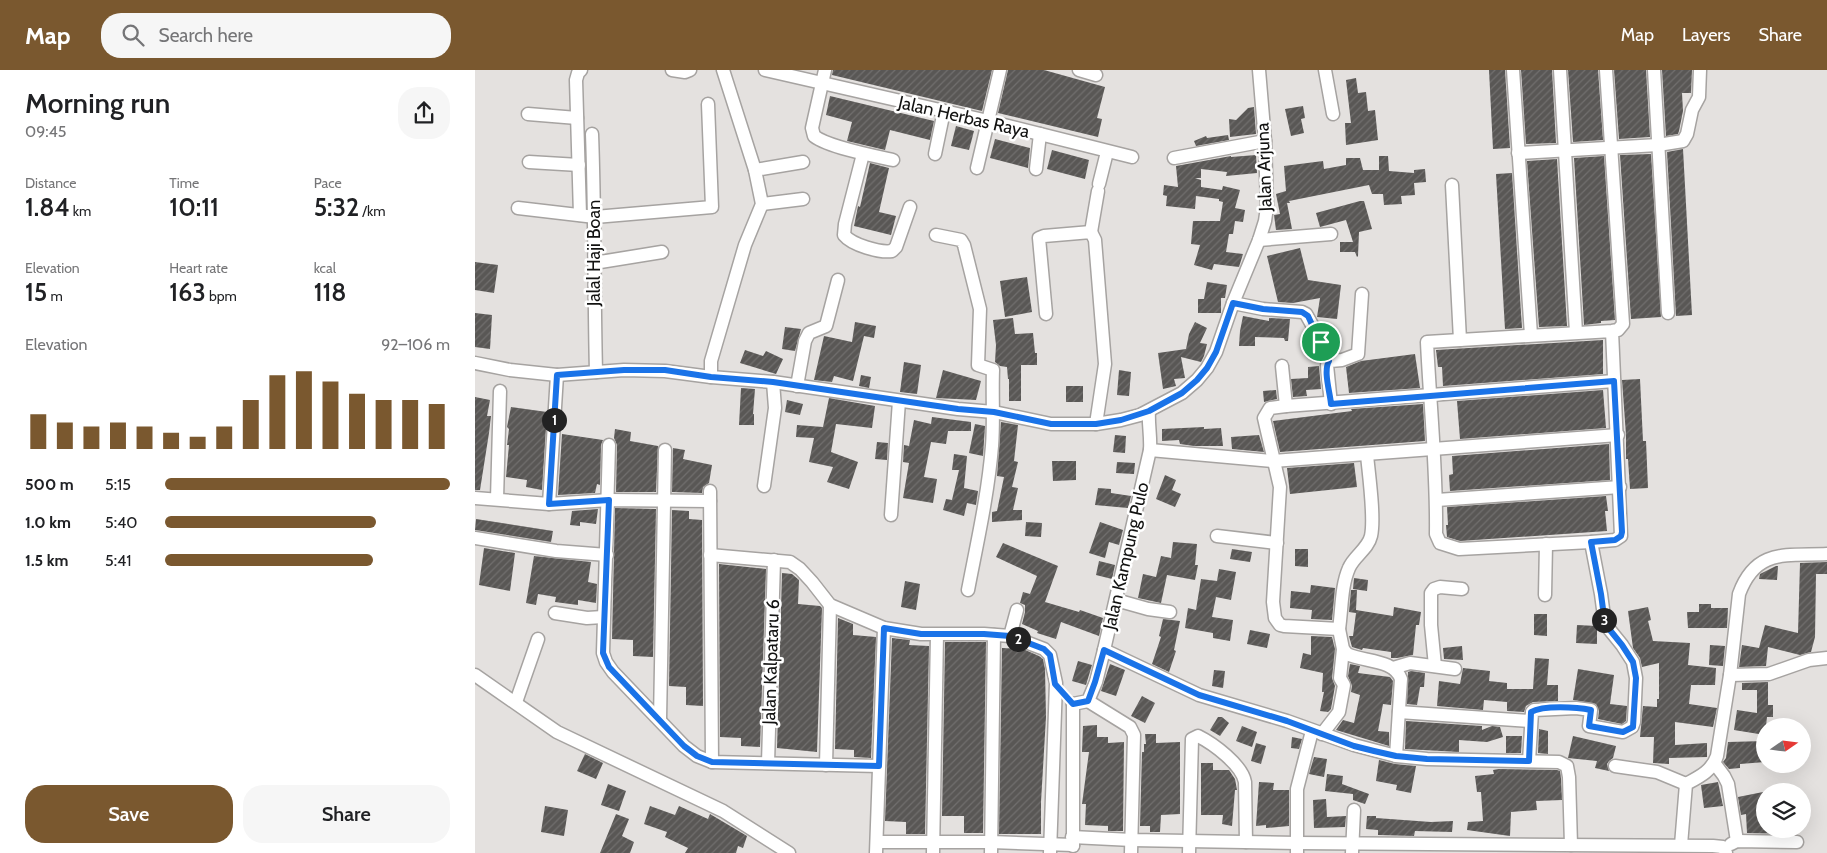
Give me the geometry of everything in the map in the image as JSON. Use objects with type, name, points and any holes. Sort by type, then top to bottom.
[{"type":"street","points":[[580,215],[576,80],[581,70]]},
{"type":"street","points":[[671,70],[685,72],[690,70]]},
{"type":"street","points":[[711,377],[711,361],[745,245],[762,204],[755,170],[723,70]]},
{"type":"street","name":"Jalan Herbas Raya","points":[[765,70],[824,76],[862,93],[988,121],[1132,157]]},
{"type":"street","points":[[977,168],[1000,70]]},
{"type":"street","points":[[1079,70],[1096,75]]},
{"type":"street","name":"Jalan Arjuna","points":[[475,363],[510,370],[557,375],[624,370],[665,370],[711,377],[773,382],[899,401],[994,412],[1051,424],[1096,424],[1146,417],[1182,393],[1207,368],[1216,352],[1233,303],[1259,240],[1267,207],[1265,141],[1259,70]]},
{"type":"street","points":[[1325,70],[1333,114]]},
{"type":"street","points":[[1513,70],[1531,334]]},
{"type":"street","points":[[1560,70],[1576,332]]},
{"type":"street","points":[[1606,70],[1623,324],[1618,330],[1612,331],[1531,334],[1427,342],[1429,395],[1435,449],[1437,538],[1443,545],[1459,549],[1591,542],[1615,540],[1621,536],[1612,331]]},
{"type":"street","points":[[1654,70],[1668,313]]},
{"type":"street","points":[[1518,153],[1679,143],[1685,139],[1693,110],[1699,97],[1700,70]]},
{"type":"street","points":[[824,76],[812,128],[814,136],[863,154],[893,160]]},
{"type":"street","points":[[518,208],[595,216],[712,207],[707,104]]},
{"type":"street","points":[[935,154],[944,111]]},
{"type":"street","points":[[528,114],[577,118]]},
{"type":"street","name":"Jalal Haji Boan","points":[[592,134],[595,216],[596,372]]},
{"type":"street","points":[[1036,169],[1040,134]]},
{"type":"street","points":[[1174,158],[1265,141]]},
{"type":"street","points":[[1096,424],[1105,364],[1095,240],[1091,232],[1107,152]]},
{"type":"street","points":[[863,154],[845,224],[844,235],[848,240],[886,252],[892,251],[896,247],[910,207]]},
{"type":"street","points":[[529,162],[579,165]]},
{"type":"street","points":[[755,170],[803,162]]},
{"type":"street","points":[[1452,185],[1460,340]]},
{"type":"street","points":[[762,204],[803,199]]},
{"type":"street","points":[[1046,314],[1039,238],[1091,232]]},
{"type":"street","points":[[1259,240],[1331,234]]},
{"type":"street","points":[[936,235],[961,240],[964,245],[980,308],[978,365],[993,370],[992,400],[994,412],[989,476],[968,590]]},
{"type":"street","points":[[594,263],[662,252]]},
{"type":"street","points":[[797,386],[805,341],[809,333],[826,326],[838,280]]},
{"type":"street","points":[[1329,361],[1342,360],[1358,354],[1362,294]]},
{"type":"street","points":[[1233,303],[1306,314],[1329,361],[1327,364],[1327,375],[1331,404]]},
{"type":"street","points":[[1282,366],[1286,406]]},
{"type":"street","points":[[549,504],[557,375]]},
{"type":"street","points":[[1339,629],[1280,626],[1277,622],[1273,602],[1280,487],[1264,418],[1270,408],[1614,381]]},
{"type":"street","points":[[764,486],[775,408],[773,382]]},
{"type":"street","points":[[497,499],[501,391]]},
{"type":"street","points":[[891,515],[899,401]]},
{"type":"street","name":"Jalan Kampung Pulo","points":[[1088,701],[1104,650],[1150,450],[1151,436],[1146,417]]},
{"type":"street","points":[[1150,450],[1273,461],[1618,435]]},
{"type":"street","points":[[609,445],[609,500],[603,617],[603,653],[609,667],[684,746],[697,756],[712,762],[879,766]]},
{"type":"street","points":[[659,720],[665,450]]},
{"type":"street","points":[[1297,848],[1297,789],[1317,732],[1339,712],[1344,685],[1340,678],[1343,649],[1339,629],[1345,580],[1350,566],[1371,537],[1372,524],[1367,455]]},
{"type":"street","points":[[1437,500],[1620,486]]},
{"type":"street","points":[[475,498],[549,504],[609,500],[664,501],[710,496],[712,762]]},
{"type":"street","points":[[1217,536],[1277,543]]},
{"type":"street","points":[[475,538],[607,555]]},
{"type":"street","points":[[1529,761],[1531,712],[1534,710],[1576,708],[1591,710],[1589,726],[1623,732],[1633,727],[1636,678],[1633,662],[1605,624],[1591,542]]},
{"type":"street","points":[[1545,595],[1546,544]]},
{"type":"street","points":[[1686,784],[1701,776],[1715,764],[1730,675],[1739,594],[1743,583],[1758,564],[1767,558],[1827,554]]},
{"type":"street","points":[[711,555],[790,562],[800,569],[830,605],[884,628],[921,634],[1010,636],[1044,649],[1053,664],[1055,684],[1050,849]]},
{"type":"street","name":"Jalan Kalpataru 6","points":[[768,763],[774,560]]},
{"type":"street","points":[[1435,666],[1431,625],[1431,593],[1434,589],[1440,587],[1462,589]]},
{"type":"street","points":[[1116,600],[1148,609],[1170,612]]},
{"type":"street","points":[[826,765],[830,605]]},
{"type":"street","points":[[1010,636],[1017,610]]},
{"type":"street","points":[[555,613],[587,618],[603,617]]},
{"type":"street","points":[[884,628],[877,848],[1050,849],[1073,845],[1189,847],[1246,842],[1297,848],[1524,848],[1571,845],[1681,845],[1718,846],[1723,847],[1726,853]]},
{"type":"street","points":[[933,848],[937,634]]},
{"type":"street","points":[[991,848],[994,635]]},
{"type":"street","points":[[516,702],[538,639]]},
{"type":"street","points":[[1343,649],[1353,657],[1393,668],[1401,679],[1396,756]]},
{"type":"street","points":[[1104,650],[1199,695],[1287,721],[1354,746],[1396,756],[1427,759],[1559,762],[1567,766],[1569,777],[1571,845]]},
{"type":"street","points":[[1730,675],[1769,674],[1809,660],[1827,658]]},
{"type":"street","points":[[1393,668],[1410,663],[1455,669]]},
{"type":"street","points":[[475,675],[557,732],[723,812],[789,853]]},
{"type":"street","points":[[1055,684],[1073,704],[1073,845]]},
{"type":"street","points":[[1073,704],[1088,701],[1130,727],[1134,734],[1132,847]]},
{"type":"street","points":[[1399,712],[1531,721]]},
{"type":"street","points":[[1189,847],[1192,739],[1198,736],[1209,742],[1243,773],[1245,782],[1246,842]]},
{"type":"street","points":[[1715,764],[1725,776],[1728,784],[1737,841]]},
{"type":"street","points":[[1615,766],[1657,772],[1686,784]]},
{"type":"street","points":[[1681,845],[1686,784]]},
{"type":"street","points":[[1352,848],[1354,810]]},
{"type":"street","points":[[1726,853],[1733,842],[1737,841],[1797,842]]},
{"type":"building","points":[[833,70],[992,70],[982,111],[832,75]]},
{"type":"building","points":[[1008,70],[1044,70],[1105,87],[1097,118],[1102,119],[1098,137],[998,113]]},
{"type":"building","points":[[1489,70],[1505,70],[1510,148],[1493,149]]},
{"type":"building","points":[[1521,70],[1552,70],[1556,143],[1526,144]]},
{"type":"building","points":[[1568,70],[1598,70],[1603,140],[1573,142]]},
{"type":"building","points":[[1614,70],[1646,70],[1650,137],[1619,139]]},
{"type":"building","points":[[1662,70],[1692,70],[1691,93],[1682,93],[1683,111],[1678,134],[1666,136]]},
{"type":"building","points":[[1356,78],[1358,93],[1366,92],[1368,111],[1375,110],[1378,140],[1346,145],[1345,123],[1351,123],[1346,80]]},
{"type":"building","points":[[830,96],[934,121],[930,140],[890,130],[885,150],[847,141],[852,122],[826,115]]},
{"type":"building","points":[[1303,106],[1305,118],[1301,119],[1304,133],[1291,136],[1285,109]]},
{"type":"building","points":[[1254,107],[1256,134],[1230,137],[1229,119],[1236,120],[1248,108]]},
{"type":"building","points":[[956,126],[974,131],[969,150],[951,146]]},
{"type":"building","points":[[1228,135],[1229,140],[1196,146],[1194,141],[1206,136],[1207,138]]},
{"type":"building","points":[[995,139],[1030,148],[1028,168],[990,158]]},
{"type":"building","points":[[1683,149],[1692,315],[1676,316],[1667,152]]},
{"type":"building","points":[[1052,150],[1089,160],[1085,179],[1047,169]]},
{"type":"building","points":[[1651,154],[1661,317],[1631,319],[1620,155]]},
{"type":"building","points":[[1256,155],[1257,173],[1226,176],[1227,172],[1201,169],[1201,178],[1195,178],[1201,180],[1201,187],[1222,190],[1223,186],[1240,190],[1235,208],[1245,210],[1243,222],[1235,221],[1233,234],[1229,234],[1226,252],[1243,254],[1239,267],[1214,264],[1212,270],[1194,265],[1200,245],[1191,244],[1193,221],[1220,221],[1223,202],[1219,201],[1219,199],[1196,196],[1195,209],[1166,206],[1167,196],[1163,195],[1164,185],[1178,187],[1176,166],[1231,156]]},
{"type":"building","points":[[1379,156],[1388,156],[1389,171],[1414,173],[1414,170],[1425,169],[1426,182],[1414,183],[1415,195],[1401,196],[1402,204],[1384,205],[1383,194],[1372,194],[1369,185],[1289,201],[1290,203],[1287,203],[1292,229],[1276,230],[1274,215],[1280,214],[1276,194],[1286,191],[1284,166],[1323,161],[1324,169],[1346,165],[1346,158],[1360,158],[1363,170],[1379,170]]},
{"type":"building","points":[[1604,156],[1615,320],[1584,325],[1574,158]]},
{"type":"building","points":[[1557,159],[1567,326],[1539,327],[1527,161]]},
{"type":"building","points":[[870,163],[889,168],[879,212],[896,216],[891,235],[854,226]]},
{"type":"building","points":[[1512,173],[1522,328],[1505,329],[1496,174]]},
{"type":"building","points":[[1364,201],[1372,229],[1359,232],[1357,257],[1355,252],[1340,252],[1340,242],[1353,242],[1346,220],[1320,227],[1316,213]]},
{"type":"building","points":[[1300,248],[1308,280],[1341,285],[1337,319],[1317,317],[1320,298],[1293,303],[1278,302],[1267,256]]},
{"type":"building","points":[[475,262],[498,265],[494,293],[475,290]]},
{"type":"building","points":[[1027,277],[1032,312],[1005,317],[1000,281]]},
{"type":"building","points":[[1207,282],[1227,285],[1225,298],[1221,298],[1221,313],[1198,313],[1198,299],[1204,299]]},
{"type":"building","points":[[475,313],[492,315],[490,349],[475,347]]},
{"type":"building","points":[[1243,316],[1269,321],[1269,318],[1290,319],[1288,341],[1285,341],[1284,338],[1255,337],[1255,346],[1239,346]]},
{"type":"building","points":[[1013,318],[1015,334],[1033,333],[1035,353],[1037,353],[1037,365],[1021,365],[1021,401],[1009,401],[1007,367],[1000,366],[995,362],[996,345],[993,320]]},
{"type":"building","points":[[855,322],[876,326],[874,338],[864,336],[853,381],[834,376],[832,382],[814,380],[824,336],[852,342]]},
{"type":"building","points":[[1195,322],[1207,328],[1200,343],[1207,344],[1204,356],[1201,362],[1181,357],[1185,378],[1174,379],[1176,386],[1163,389],[1158,353],[1186,349],[1189,334]]},
{"type":"building","points":[[785,327],[801,329],[795,351],[782,349]]},
{"type":"building","points":[[1603,340],[1603,374],[1443,386],[1442,367],[1438,367],[1436,350]]},
{"type":"building","points":[[745,350],[763,356],[766,351],[783,359],[776,374],[740,363]]},
{"type":"building","points":[[1415,354],[1420,388],[1349,393],[1346,367],[1361,361]]},
{"type":"building","points":[[904,362],[921,365],[917,394],[900,392]]},
{"type":"building","points":[[1319,366],[1321,389],[1306,390],[1307,396],[1293,397],[1291,379],[1308,378],[1308,367]]},
{"type":"building","points":[[943,370],[981,381],[976,400],[936,398]]},
{"type":"building","points":[[1119,370],[1131,372],[1129,396],[1117,395]]},
{"type":"building","points":[[861,375],[871,377],[869,388],[859,386]]},
{"type":"building","points":[[1640,379],[1643,441],[1646,441],[1648,488],[1630,489],[1628,459],[1626,459],[1622,380]]},
{"type":"building","points":[[1066,386],[1083,386],[1083,402],[1066,402]]},
{"type":"building","points":[[741,388],[755,389],[754,425],[739,425]]},
{"type":"building","points":[[1276,390],[1277,399],[1264,402],[1263,391]]},
{"type":"building","points":[[1603,390],[1606,428],[1460,439],[1457,401]]},
{"type":"building","points":[[475,397],[490,400],[487,416],[491,416],[480,490],[475,490]]},
{"type":"building","points":[[829,398],[875,406],[872,428],[836,424],[831,452],[858,462],[849,489],[827,482],[833,467],[809,462],[814,438],[796,437],[797,425],[823,427]]},
{"type":"building","points":[[787,400],[803,404],[800,415],[785,412]]},
{"type":"building","points":[[1423,404],[1425,441],[1280,452],[1273,421],[1352,411],[1351,409]]},
{"type":"building","points":[[511,407],[547,412],[542,490],[526,487],[527,480],[506,477],[509,445],[507,445],[509,429],[507,427]]},
{"type":"building","points":[[932,417],[971,422],[971,431],[948,431],[946,444],[931,442],[924,477],[937,479],[933,503],[903,498],[909,463],[903,462],[904,445],[909,446],[914,420],[931,424]]},
{"type":"building","points":[[1001,422],[1018,425],[1014,461],[1018,462],[1012,487],[1018,488],[1013,510],[1022,510],[1022,520],[992,522],[992,512],[997,511],[1004,477],[997,476]]},
{"type":"building","points":[[975,424],[985,426],[983,456],[969,453]]},
{"type":"building","points":[[1204,427],[1204,429],[1221,428],[1223,446],[1194,446],[1180,444],[1179,440],[1162,441],[1162,429]]},
{"type":"building","points":[[615,429],[631,432],[630,441],[658,446],[656,492],[616,492],[617,445],[614,438]]},
{"type":"building","points":[[562,434],[603,440],[601,445],[600,485],[597,484],[595,493],[558,495]]},
{"type":"building","points":[[1115,435],[1126,436],[1125,453],[1113,452]]},
{"type":"building","points":[[1259,435],[1264,452],[1232,449],[1231,437]]},
{"type":"building","points":[[877,442],[888,443],[887,460],[875,459]]},
{"type":"building","points":[[1609,444],[1610,480],[1450,491],[1449,475],[1453,474],[1452,456]]},
{"type":"building","points":[[673,448],[685,450],[683,459],[712,465],[709,483],[703,487],[702,493],[672,492]]},
{"type":"building","points":[[954,454],[967,456],[964,488],[978,491],[976,505],[967,503],[964,516],[943,510],[946,499],[952,500],[959,470],[952,470]]},
{"type":"building","points":[[1052,461],[1076,461],[1076,480],[1053,481]]},
{"type":"building","points":[[1117,462],[1135,463],[1134,474],[1116,473]]},
{"type":"building","points":[[1354,463],[1357,487],[1290,494],[1287,468]]},
{"type":"building","points":[[1165,475],[1176,480],[1172,490],[1181,494],[1175,507],[1156,499]]},
{"type":"building","points":[[1098,488],[1111,489],[1111,493],[1131,496],[1128,508],[1095,505]]},
{"type":"building","points":[[1606,496],[1608,511],[1605,511],[1607,531],[1460,541],[1447,537],[1447,507]]},
{"type":"building","points":[[615,508],[656,509],[653,657],[633,656],[633,640],[612,639]]},
{"type":"building","points":[[598,509],[596,524],[580,522],[580,526],[570,525],[572,511]]},
{"type":"building","points":[[672,510],[689,511],[689,519],[702,520],[703,706],[686,705],[686,687],[669,686]]},
{"type":"building","points":[[476,519],[553,531],[551,542],[475,530]]},
{"type":"building","points":[[1026,522],[1042,523],[1041,537],[1025,536]]},
{"type":"building","points":[[1100,522],[1123,530],[1119,545],[1109,542],[1105,558],[1089,553]]},
{"type":"building","points":[[1173,542],[1197,544],[1195,565],[1198,565],[1195,580],[1167,575],[1161,603],[1138,598],[1143,574],[1156,577],[1161,556],[1171,558]]},
{"type":"building","points":[[1003,543],[1058,566],[1045,602],[1079,612],[1080,610],[1103,618],[1099,636],[1061,622],[1056,639],[1037,633],[1038,631],[1022,624],[1025,605],[1020,603],[1023,592],[1030,594],[1037,576],[996,557]]},
{"type":"building","points":[[484,548],[515,553],[510,591],[479,585]]},
{"type":"building","points":[[1232,549],[1252,552],[1250,562],[1230,559]]},
{"type":"building","points":[[1295,549],[1308,549],[1308,567],[1295,566]]},
{"type":"building","points":[[534,556],[591,562],[588,582],[597,584],[596,603],[578,600],[578,605],[555,602],[556,597],[538,594],[536,605],[526,603]]},
{"type":"building","points":[[1099,561],[1115,565],[1112,579],[1096,575]]},
{"type":"building","points":[[1827,562],[1827,574],[1816,574],[1815,637],[1811,652],[1800,655],[1768,647],[1766,666],[1739,667],[1742,645],[1759,648],[1765,625],[1798,633],[1800,563]]},
{"type":"building","points":[[719,564],[766,569],[760,747],[741,746],[741,738],[720,737]]},
{"type":"building","points":[[1778,566],[1777,580],[1759,579],[1760,574]]},
{"type":"building","points":[[1219,569],[1236,572],[1231,600],[1216,597],[1212,617],[1233,620],[1230,641],[1213,638],[1213,633],[1185,628],[1188,608],[1196,610],[1201,579],[1217,581]]},
{"type":"building","points":[[782,573],[792,574],[799,580],[798,604],[820,606],[822,608],[817,752],[777,748]]},
{"type":"building","points":[[1354,578],[1368,580],[1367,591],[1353,589]]},
{"type":"building","points":[[905,581],[920,584],[916,610],[901,607]]},
{"type":"building","points":[[1311,585],[1335,588],[1332,620],[1311,619],[1312,610],[1290,608],[1291,591],[1310,593]]},
{"type":"building","points":[[1351,590],[1357,590],[1356,610],[1393,616],[1394,607],[1421,612],[1419,625],[1416,625],[1413,655],[1391,658],[1391,652],[1363,648],[1362,650],[1352,647],[1349,636],[1353,636],[1356,613],[1349,612]]},
{"type":"building","points":[[1699,604],[1711,604],[1711,608],[1728,608],[1727,628],[1688,628],[1687,612],[1699,612]]},
{"type":"building","points":[[1648,607],[1651,620],[1648,621],[1653,641],[1690,643],[1688,665],[1716,668],[1715,685],[1691,685],[1689,704],[1717,708],[1713,727],[1675,722],[1675,745],[1707,743],[1707,757],[1669,758],[1669,764],[1653,763],[1654,737],[1640,737],[1643,706],[1657,707],[1657,699],[1659,699],[1659,663],[1642,667],[1640,658],[1633,648],[1628,611]]},
{"type":"building","points":[[1534,614],[1547,614],[1547,636],[1534,635]]},
{"type":"building","points":[[838,618],[853,624],[853,635],[876,637],[871,758],[854,757],[854,750],[835,749]]},
{"type":"building","points":[[1163,619],[1180,621],[1174,650],[1176,651],[1169,672],[1152,664],[1161,637],[1159,636]]},
{"type":"building","points":[[1577,625],[1597,626],[1597,644],[1576,643]]},
{"type":"building","points":[[1250,630],[1270,634],[1267,648],[1247,644]]},
{"type":"building","points":[[1311,636],[1332,637],[1335,649],[1332,678],[1335,686],[1331,709],[1328,712],[1320,711],[1324,692],[1322,692],[1323,673],[1300,668],[1303,653],[1311,655]]},
{"type":"building","points":[[892,638],[910,640],[909,645],[929,646],[925,834],[906,834],[906,822],[885,821]]},
{"type":"building","points":[[945,642],[986,642],[983,833],[964,833],[964,816],[942,816]]},
{"type":"building","points":[[1710,645],[1725,646],[1723,666],[1709,665]]},
{"type":"building","points":[[1462,646],[1463,660],[1444,659],[1443,648]]},
{"type":"building","points":[[1002,648],[1023,649],[1043,659],[1046,717],[1041,834],[999,834]]},
{"type":"building","points":[[1535,658],[1549,659],[1547,685],[1558,685],[1558,701],[1533,702],[1526,706],[1524,712],[1507,711],[1507,702],[1484,700],[1483,710],[1437,706],[1439,681],[1460,684],[1463,668],[1490,671],[1489,681],[1507,683],[1507,689],[1533,689]]},
{"type":"building","points":[[1078,661],[1092,665],[1086,685],[1072,681]]},
{"type":"building","points":[[1110,664],[1125,670],[1116,696],[1101,691]]},
{"type":"building","points":[[1350,664],[1360,666],[1358,673],[1390,677],[1393,681],[1391,705],[1383,704],[1378,731],[1389,732],[1389,746],[1336,730],[1343,720],[1354,723],[1360,695],[1351,692],[1352,686],[1348,676]]},
{"type":"building","points":[[1578,669],[1614,675],[1610,704],[1627,706],[1626,721],[1622,724],[1598,719],[1599,711],[1596,704],[1573,700]]},
{"type":"building","points":[[1214,670],[1225,671],[1223,688],[1212,686]]},
{"type":"building","points":[[1408,672],[1425,673],[1424,687],[1420,687],[1417,705],[1407,704]]},
{"type":"building","points":[[1768,682],[1768,705],[1773,705],[1773,717],[1756,718],[1756,734],[1734,730],[1737,710],[1757,713],[1757,690],[1742,690],[1742,683]]},
{"type":"building","points":[[1142,696],[1155,703],[1145,723],[1131,716]]},
{"type":"building","points":[[1218,717],[1222,717],[1229,723],[1220,736],[1210,730]]},
{"type":"building","points":[[1406,721],[1482,726],[1482,730],[1492,726],[1500,727],[1503,737],[1487,742],[1459,740],[1459,752],[1405,749]]},
{"type":"building","points":[[1097,725],[1097,737],[1108,737],[1108,743],[1124,742],[1123,831],[1108,831],[1108,826],[1085,825],[1086,804],[1082,804],[1089,752],[1082,752],[1083,726]]},
{"type":"building","points":[[1242,726],[1257,732],[1252,747],[1236,741]]},
{"type":"building","points":[[1539,729],[1548,731],[1548,754],[1538,753]]},
{"type":"building","points":[[1145,734],[1156,734],[1156,743],[1180,742],[1180,814],[1161,815],[1160,832],[1150,832],[1150,826],[1140,826],[1142,752],[1144,752],[1144,744],[1146,744]]},
{"type":"building","points":[[1506,736],[1522,736],[1521,753],[1506,753]]},
{"type":"building","points":[[1573,736],[1616,746],[1613,758],[1607,764],[1609,771],[1595,768],[1597,761],[1568,758]]},
{"type":"building","points":[[1292,737],[1302,739],[1299,749],[1291,748]]},
{"type":"building","points":[[1756,741],[1756,763],[1740,764],[1740,768],[1729,769],[1723,762],[1726,758],[1728,742]]},
{"type":"building","points":[[1256,743],[1266,746],[1261,764],[1251,761]]},
{"type":"building","points":[[585,754],[603,763],[596,779],[577,771]]},
{"type":"building","points":[[1314,757],[1327,759],[1324,777],[1309,774]]},
{"type":"building","points":[[1379,760],[1416,766],[1411,793],[1396,790],[1397,785],[1376,781]]},
{"type":"building","points":[[1201,763],[1213,763],[1213,770],[1229,770],[1235,779],[1237,790],[1235,790],[1232,826],[1222,824],[1223,815],[1201,815]]},
{"type":"building","points":[[1493,770],[1560,771],[1562,800],[1536,801],[1537,810],[1511,812],[1510,836],[1467,830],[1468,822],[1483,821],[1481,792],[1477,792],[1475,776],[1494,774]]},
{"type":"building","points":[[1327,774],[1343,776],[1342,784],[1369,794],[1365,804],[1353,800],[1353,794],[1325,791]]},
{"type":"building","points":[[1259,782],[1274,783],[1273,790],[1289,790],[1289,826],[1266,828],[1266,825],[1256,826]]},
{"type":"building","points":[[1718,782],[1723,806],[1704,808],[1701,785]]},
{"type":"building","points":[[608,784],[626,791],[619,811],[601,805]]},
{"type":"building","points":[[1756,793],[1756,833],[1747,833],[1746,814],[1741,815],[1738,797]]},
{"type":"building","points":[[1326,799],[1327,817],[1346,816],[1345,827],[1314,828],[1313,800]]},
{"type":"building","points":[[545,806],[568,810],[564,836],[541,832]]},
{"type":"building","points":[[650,806],[675,815],[679,806],[708,819],[710,814],[747,836],[743,848],[738,846],[736,853],[685,853],[688,848],[665,837],[667,832],[644,824]]},
{"type":"building","points":[[616,814],[629,819],[622,836],[634,842],[630,853],[600,853]]},
{"type":"building","points":[[1367,816],[1431,822],[1453,821],[1452,832],[1415,831],[1414,836],[1378,835],[1378,830],[1366,829]]},
{"type":"route","points":[[1233,303],[1263,309],[1302,312],[1308,316],[1321,342],[1329,361],[1327,364],[1327,375],[1331,404],[1614,381],[1622,532],[1621,536],[1615,540],[1591,542],[1605,624],[1633,662],[1636,678],[1633,727],[1623,732],[1589,726],[1591,710],[1587,709],[1540,709],[1531,712],[1529,761],[1427,759],[1396,756],[1354,746],[1287,721],[1199,695],[1104,650],[1088,701],[1073,704],[1055,684],[1053,664],[1050,655],[1044,649],[1010,636],[921,634],[884,628],[879,766],[712,762],[697,756],[684,746],[613,672],[606,662],[603,653],[603,617],[609,500],[549,504],[557,375],[624,370],[665,370],[711,377],[773,382],[899,401],[994,412],[1051,424],[1096,424],[1121,420],[1149,411],[1182,393],[1197,380],[1207,368],[1216,352],[1233,303]]}]
